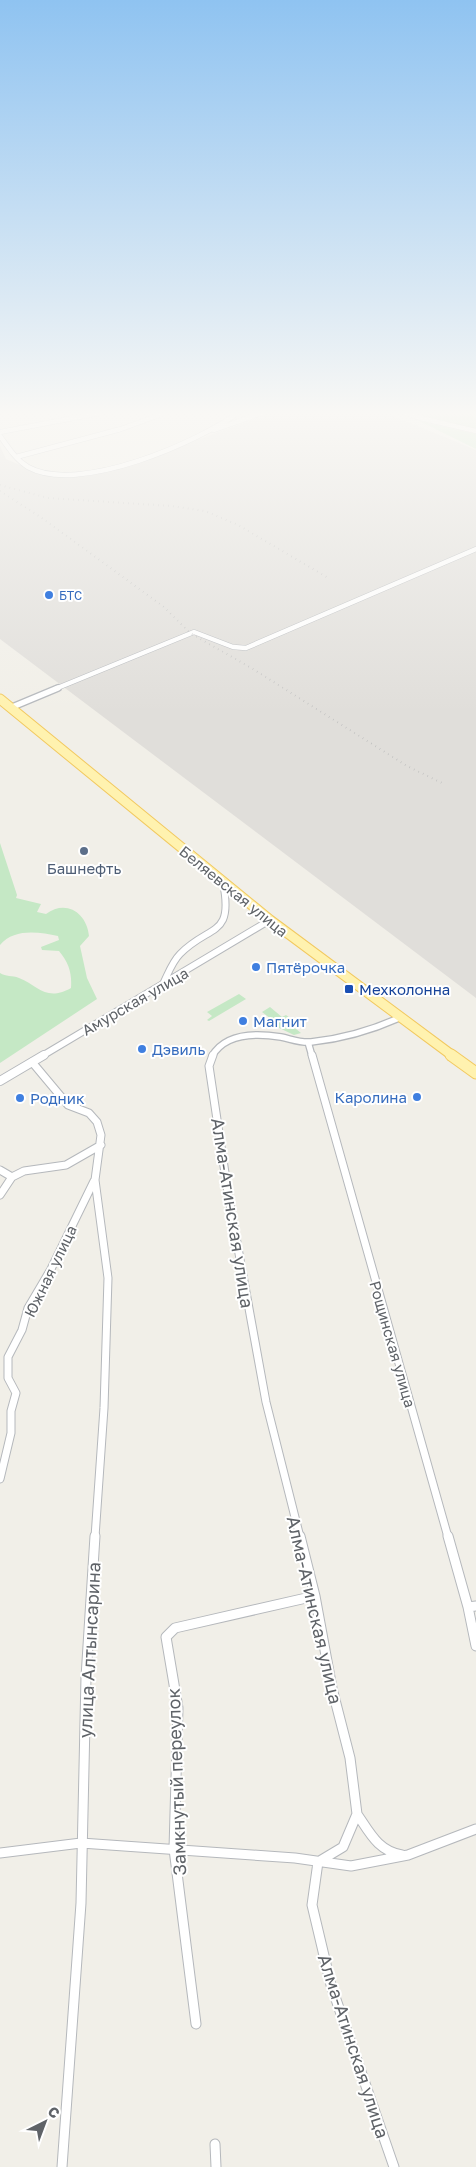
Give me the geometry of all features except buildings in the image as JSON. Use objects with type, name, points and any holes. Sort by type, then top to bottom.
[{"type":"main road","name":"Беляевская улица","points":[[0,699],[270,920],[399,1018],[476,1073]]},
{"type":"street","points":[[10,708],[194,632],[233,646],[246,648],[476,549]]},
{"type":"street","points":[[163,985],[178,956],[218,929],[225,919],[226,896],[223,883]]},
{"type":"street","name":"Амурская улица","points":[[0,1081],[270,920]]},
{"type":"street","points":[[308,1042],[373,1030],[399,1018]]},
{"type":"street","name":"Алма-Атинская улица","points":[[308,1042],[261,1035],[246,1035],[219,1044],[210,1054],[208,1066],[223,1150],[228,1193],[266,1402],[315,1596],[332,1688],[350,1758],[357,1814]]},
{"type":"street","name":"Рощинская улица","points":[[308,1042],[472,1606],[476,1646]]},
{"type":"street","name":"улица Алтынсарина","points":[[32,1062],[68,1105],[89,1113],[97,1122],[101,1134],[101,1145],[95,1180],[108,1278],[104,1408],[86,1677],[80,1843],[81,1903],[62,2167]]},
{"type":"street","points":[[0,1195],[12,1177],[19,1172],[48,1170],[67,1165],[101,1145]]},
{"type":"street","points":[[0,1170],[12,1177]]},
{"type":"street","name":"Южная улица","points":[[0,1479],[12,1433],[11,1411],[16,1393],[4,1378],[8,1357],[22,1330],[28,1308],[51,1269],[95,1180]]},
{"type":"street","name":"Замкнутый переулок","points":[[196,2024],[174,1849],[178,1708],[166,1637],[175,1628],[315,1596]]},
{"type":"street","points":[[357,1814],[381,1848],[390,1854],[408,1855]]},
{"type":"street","points":[[318,1862],[343,1847],[357,1814]]},
{"type":"street","points":[[0,1853],[80,1843],[295,1858],[351,1866],[408,1855],[476,1829]]},
{"type":"street","name":"Алма-Атинская улица","points":[[318,1862],[312,1905],[331,1985],[394,2167]]},
{"type":"street","points":[[215,2144],[216,2167]]},
{"type":"shaded area","points":[[0,511],[476,511],[476,998],[0,639]]},
{"type":"green space","points":[[0,843],[17,895],[16,898],[41,904],[37,912],[46,914],[61,908],[68,908],[80,915],[84,921],[89,936],[80,946],[87,978],[97,999],[0,1063],[0,973],[19,978],[49,993],[62,992],[71,988],[71,983],[67,964],[59,951],[42,950],[41,947],[59,940],[58,936],[43,933],[19,934],[12,936],[0,945]]},
{"type":"green space","points":[[239,994],[246,999],[209,1021],[207,1020],[212,1016],[207,1012]]},
{"type":"green space","points":[[270,1007],[282,1017],[286,1015],[294,1021],[290,1024],[301,1033],[294,1035],[275,1026],[275,1022],[262,1012]]},
{"type":"railway","points":[[31,511],[164,607],[190,633],[253,669],[407,766],[442,783]]},
{"type":"railway","points":[[205,511],[238,525],[330,579]]},
{"type":"place","name":"БТС","points":[[49,595]]},
{"type":"place","name":"Башнефть","points":[[84,851]]},
{"type":"place","name":"Пятёрочка","points":[[256,967]]},
{"type":"place","name":"Мехколонна","points":[[349,989]]},
{"type":"place","name":"Магнит","points":[[243,1021]]},
{"type":"place","name":"Дэвиль","points":[[142,1049]]},
{"type":"place","name":"Каролина","points":[[417,1097]]},
{"type":"place","name":"Родник","points":[[20,1098]]}]
